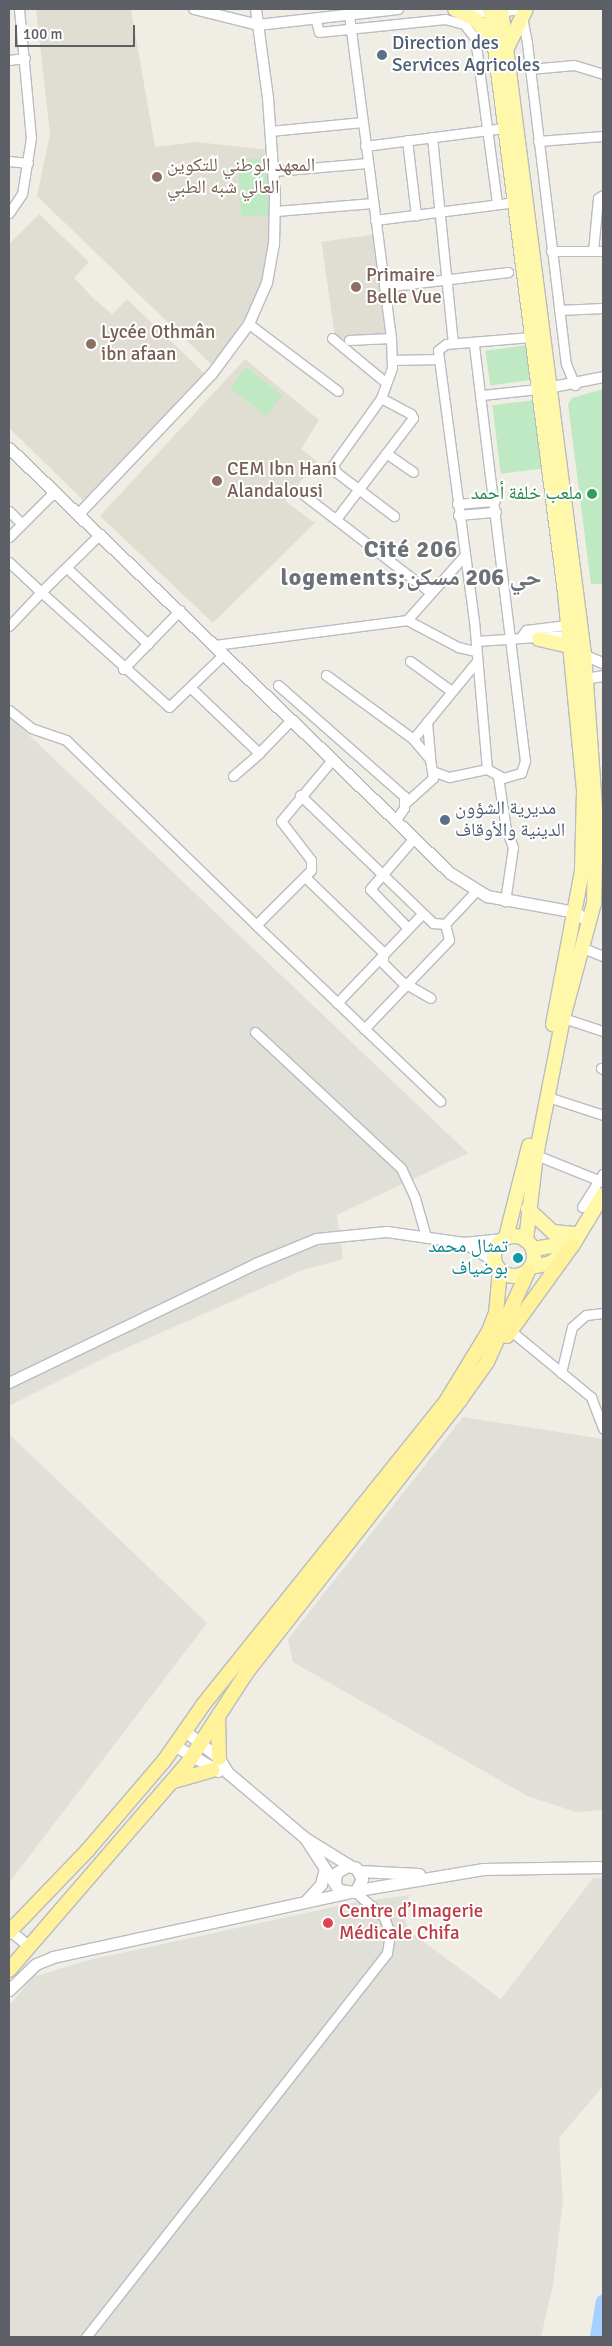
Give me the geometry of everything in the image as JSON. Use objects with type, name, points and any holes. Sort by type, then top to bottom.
[{"type":"highway","points":[[9,1970],[169,1782],[192,1758],[218,1711],[511,1331],[576,1236]]},
{"type":"highway","points":[[9,1931],[87,1851],[174,1745],[447,1400],[489,1331],[496,1313],[497,1266]]},
{"type":"highway","points":[[487,1362],[530,1269]]},
{"type":"highway","points":[[169,1782],[216,1764],[218,1711]]},
{"type":"main road","points":[[455,9],[475,19],[501,45]]},
{"type":"main road","points":[[496,10],[543,389],[584,792],[582,871],[575,912],[536,1116],[504,1238],[494,1249],[497,1266],[511,1276],[551,1263],[576,1236],[603,1195]]},
{"type":"main road","points":[[521,12],[501,45],[504,128],[516,202],[531,337],[543,389],[584,654],[596,812],[594,903],[563,1018],[536,1155],[528,1209],[530,1269]]},
{"type":"main road","points":[[9,448],[180,610],[292,719],[331,761],[413,839],[476,891],[505,901],[575,912],[589,922]]},
{"type":"main road","points":[[538,639],[568,639]]},
{"type":"main road","points":[[528,1209],[553,1232],[576,1236]]},
{"type":"main road","points":[[504,1238],[530,1244],[564,1244],[576,1236]]},
{"type":"main road","points":[[185,1731],[202,1743],[216,1764],[305,1838],[355,1869],[362,1878],[353,1892]]},
{"type":"main road","points":[[174,1745],[192,1758],[216,1764]]},
{"type":"main road","points":[[305,1838],[335,1882],[353,1892]]},
{"type":"main road","points":[[9,1990],[36,1964],[53,1957],[433,1875],[503,1868],[603,1867]]},
{"type":"main road","points":[[303,1904],[321,1884],[325,1868]]},
{"type":"main road","points":[[335,1882],[339,1870],[355,1869],[433,1875]]},
{"type":"street","points":[[9,213],[22,194],[28,163],[31,117],[19,9]]},
{"type":"street","points":[[194,9],[258,25],[316,21],[395,9],[392,24]]},
{"type":"street","points":[[221,15],[237,9]]},
{"type":"street","points":[[80,514],[212,374],[249,324],[267,283],[276,211],[274,171],[256,9]]},
{"type":"street","points":[[460,9],[521,12],[524,22],[566,364],[575,385]]},
{"type":"street","points":[[349,16],[391,338],[392,360],[384,381],[381,398],[334,461],[336,472],[394,516]]},
{"type":"street","points":[[316,21],[319,32],[392,24],[455,20],[471,31],[490,130],[498,203]]},
{"type":"street","points":[[9,60],[25,58]]},
{"type":"street","points":[[530,69],[574,65],[603,74]]},
{"type":"street","points":[[270,131],[363,122]]},
{"type":"street","points":[[365,146],[504,128]]},
{"type":"street","points":[[538,141],[603,136]]},
{"type":"street","points":[[432,137],[453,343]]},
{"type":"street","points":[[407,140],[416,215]]},
{"type":"street","points":[[9,160],[28,163]]},
{"type":"street","points":[[274,171],[368,163]]},
{"type":"street","points":[[593,251],[598,198],[603,195]]},
{"type":"street","points":[[375,220],[516,202]]},
{"type":"street","points":[[276,211],[373,203]]},
{"type":"street","points":[[551,251],[603,252]]},
{"type":"street","points":[[384,287],[508,272]]},
{"type":"street","points":[[559,310],[603,308]]},
{"type":"street","points":[[249,324],[338,391]]},
{"type":"street","points":[[487,769],[476,641],[458,515],[438,347],[453,343],[474,344],[531,337]]},
{"type":"street","points":[[332,338],[384,381]]},
{"type":"street","points":[[349,340],[391,338]]},
{"type":"street","points":[[474,344],[496,512],[516,638],[525,761],[521,773],[498,777]]},
{"type":"street","points":[[392,360],[439,359]]},
{"type":"street","points":[[482,395],[575,385],[603,377]]},
{"type":"street","points":[[336,519],[413,417],[381,398]]},
{"type":"street","points":[[386,453],[413,472]]},
{"type":"street","points":[[9,537],[55,491]]},
{"type":"street","points":[[304,495],[430,592]]},
{"type":"street","points":[[458,504],[495,501]]},
{"type":"street","points":[[9,511],[22,524]]},
{"type":"street","points":[[458,515],[496,512]]},
{"type":"street","points":[[9,626],[100,534]]},
{"type":"street","points":[[407,620],[464,556]]},
{"type":"street","points":[[9,562],[165,706],[174,705],[192,689],[224,654]]},
{"type":"street","points":[[66,568],[148,644]]},
{"type":"street","points":[[123,669],[180,610]]},
{"type":"street","points":[[215,645],[407,620],[458,647],[476,651]]},
{"type":"street","points":[[516,638],[526,630],[568,639],[584,654],[603,663]]},
{"type":"street","points":[[476,641],[516,638],[538,639]]},
{"type":"street","points":[[410,661],[450,690]]},
{"type":"street","points":[[413,739],[450,690],[477,661]]},
{"type":"street","points":[[326,675],[413,739],[430,759]]},
{"type":"street","points":[[585,679],[603,676]]},
{"type":"street","points":[[278,685],[397,789],[406,802]]},
{"type":"street","points":[[192,689],[259,753]]},
{"type":"street","points":[[9,710],[31,728],[66,740],[440,1101]]},
{"type":"street","points":[[233,776],[259,753],[292,719]]},
{"type":"street","points":[[395,821],[406,802],[433,778],[435,772],[430,759],[427,722]]},
{"type":"street","points":[[256,925],[305,877],[312,867],[311,860],[282,821],[300,795],[331,761]]},
{"type":"street","points":[[435,772],[449,777],[487,769],[498,777],[513,847],[505,901]]},
{"type":"street","points":[[300,795],[381,875],[436,925],[445,924],[476,891]]},
{"type":"street","points":[[408,928],[370,889],[413,839]]},
{"type":"street","points":[[305,877],[383,952],[383,963],[406,983],[430,998]]},
{"type":"street","points":[[337,1003],[383,952],[422,914]]},
{"type":"street","points":[[364,1029],[449,940],[445,924]]},
{"type":"street","points":[[582,948],[603,956]]},
{"type":"street","points":[[563,1018],[603,1031]]},
{"type":"street","points":[[255,1032],[401,1168],[415,1198],[426,1237]]},
{"type":"street","points":[[548,1097],[603,1115]]},
{"type":"street","points":[[536,1155],[602,1178],[582,1207]]},
{"type":"street","points":[[9,1383],[256,1264],[317,1239],[387,1232],[464,1243],[504,1238]]},
{"type":"street","points":[[464,1243],[497,1266]]},
{"type":"street","points":[[561,1373],[572,1327],[586,1315],[603,1313]]},
{"type":"street","points":[[511,1331],[598,1402],[603,1429]]},
{"type":"street","points":[[86,2337],[387,1954],[390,1933],[384,1917],[353,1892]]},
{"type":"street","points":[[9,1931],[29,1946]]},
{"type":"shaded area","name":"المعهد الوطني للتكوين العالي شبه الطبي","points":[[36,9],[131,9],[155,147],[196,142],[270,150],[272,210],[267,271],[254,305],[213,366],[37,196],[50,134]]},
{"type":"shaded area","name":"Lycée Othmân ibn afaan","points":[[39,214],[89,262],[74,278],[94,299],[112,314],[127,299],[205,374],[83,500],[9,428],[9,244]]},
{"type":"shaded area","name":"Primaire Belle Vue","points":[[377,234],[391,332],[335,340],[322,242]]},
{"type":"shaded area","name":"CEM Ibn Hani Alandalousi","points":[[245,359],[319,420],[301,449],[317,461],[285,501],[315,523],[213,623],[100,516]]},
{"type":"shaded area","points":[[9,716],[468,1153],[337,1215],[343,1259],[303,1270],[115,1353],[9,1406]]},
{"type":"shaded area","points":[[463,1417],[603,1439],[603,1810],[576,1812],[527,1796],[293,1662],[288,1639]]},
{"type":"shaded area","points":[[9,1434],[207,1623],[9,1883]]},
{"type":"shaded area","points":[[593,1878],[603,1878],[603,2086],[559,2138],[563,2200],[553,2285],[541,2337],[9,2337],[9,2006],[33,1977],[85,1961],[351,1903],[410,1895],[402,1912],[409,1931],[501,1999]]},
{"type":"green space","points":[[266,158],[269,215],[241,216],[238,159]]},
{"type":"green space","points":[[527,345],[532,380],[490,386],[485,351]]},
{"type":"green space","points":[[246,367],[282,395],[266,416],[230,387]]},
{"type":"green space","name":"ملعب خلفة أحمد","points":[[603,389],[603,584],[591,584],[568,404],[572,398]]},
{"type":"green space","points":[[535,400],[543,468],[501,474],[492,405]]},
{"type":"waterway","points":[[597,2337],[603,2301]]},
{"type":"place","name":"Direction des Services Agricoles","points":[[382,55]]},
{"type":"place","name":"المعهد الوطني للتكوين العالي شبه الطبي","points":[[157,177]]},
{"type":"place","name":"Primaire Belle Vue","points":[[356,287]]},
{"type":"place","name":"Lycée Othmân ibn afaan","points":[[91,344]]},
{"type":"place","name":"CEM Ibn Hani Alandalousi","points":[[217,481]]},
{"type":"place","name":"ملعب خلفة أحمد","points":[[592,494]]},
{"type":"place","name":"مديرية الشؤون الدينية والأوقاف","points":[[445,820]]},
{"type":"place","name":"تمثال محمد بوضياف","points":[[518,1258]]},
{"type":"place","name":"Centre d’Imagerie Médicale Chifa","points":[[328,1923]]},
{"type":"district","name":"Cité 206 logements;حي 206 مسكن","points":[[411,564]]}]
